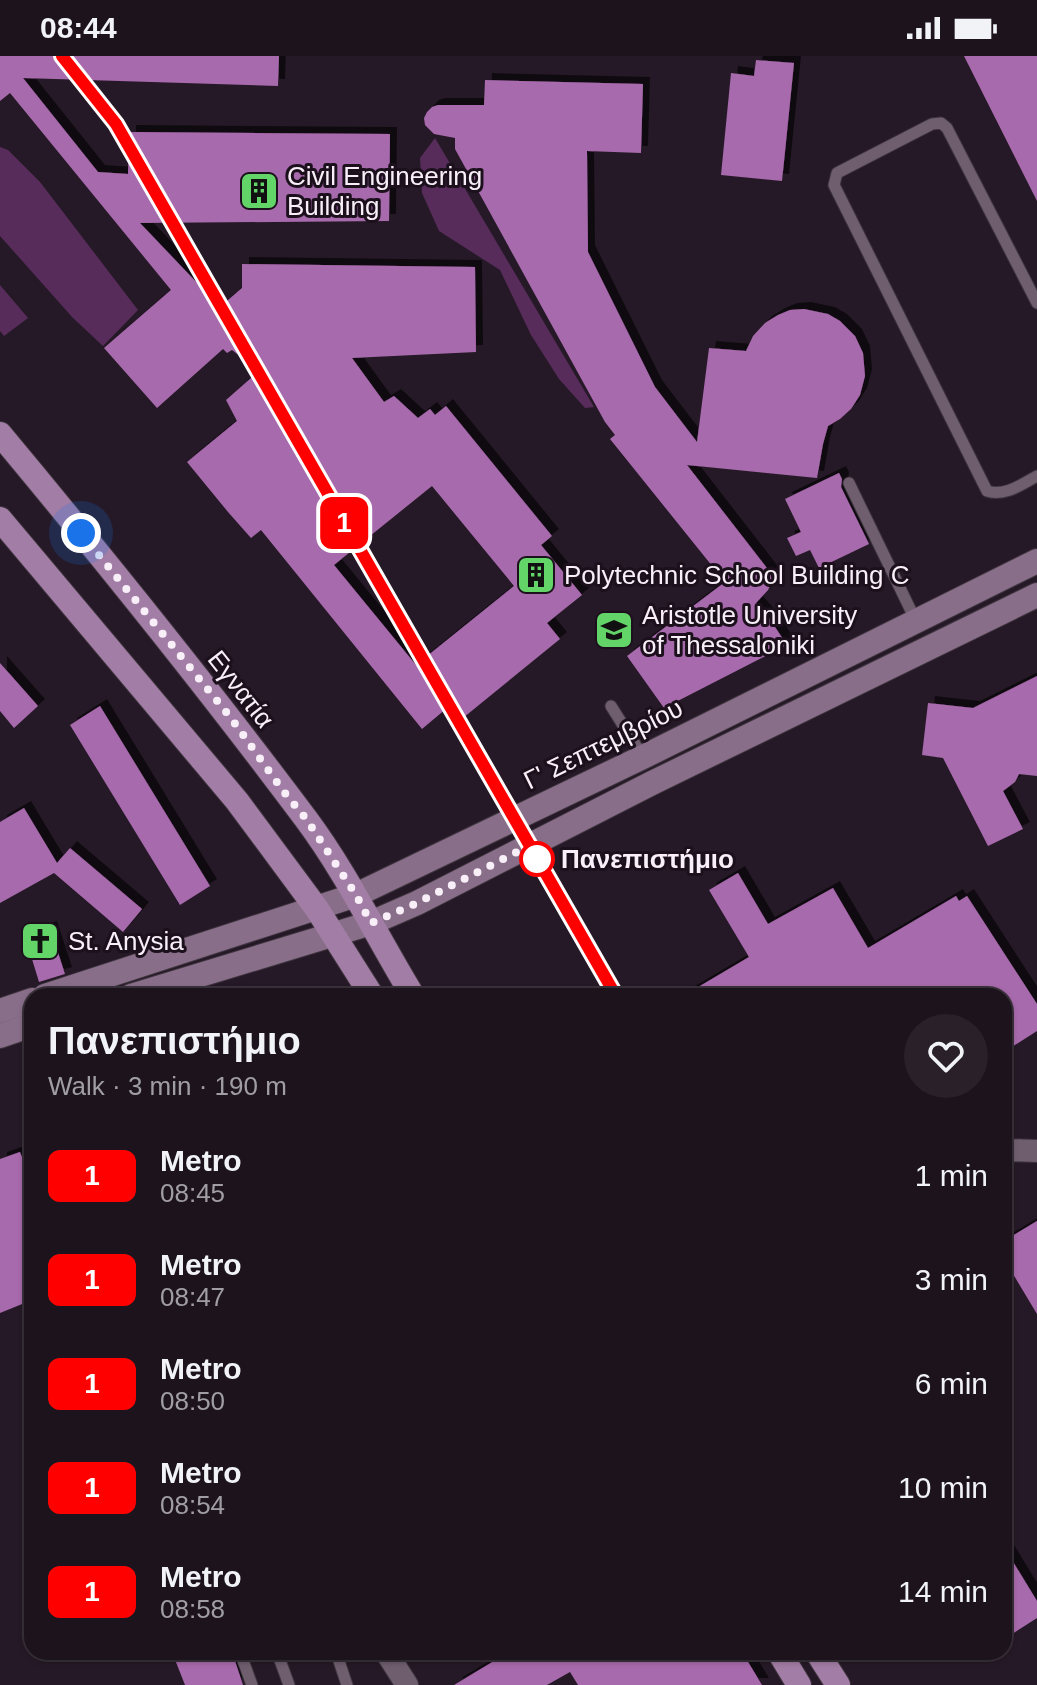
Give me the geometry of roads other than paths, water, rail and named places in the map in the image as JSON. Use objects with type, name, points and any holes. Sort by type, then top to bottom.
[{"type":"main road","name":"Εγνατία","points":[[0,434],[231,718],[307,820],[356,895],[408,988]]},
{"type":"main road","points":[[0,519],[237,801],[317,909],[367,988]]},
{"type":"main road","name":"Γ' Σεπτεμβρίου","points":[[70,988],[356,895],[643,757],[1037,561]]},
{"type":"main road","points":[[157,988],[371,923],[417,903],[652,783],[1037,595]]},
{"type":"main road","points":[[0,1011],[24,1003]]},
{"type":"main road","points":[[0,1036],[24,1033]]},
{"type":"main road","points":[[784,1660],[799,1685]]},
{"type":"main road","points":[[822,1660],[838,1685]]},
{"type":"street","points":[[1012,1150],[1037,1151]]},
{"type":"street","points":[[391,1660],[407,1685]]},
{"type":"lane","points":[[1037,303],[947,128],[941,123],[932,124],[837,173],[834,185],[987,491],[996,494],[1005,492],[1037,476]]},
{"type":"lane","points":[[849,483],[916,621]]},
{"type":"lane","points":[[611,706],[643,757]]},
{"type":"lane","points":[[243,1660],[252,1685]]},
{"type":"lane","points":[[280,1660],[289,1685]]},
{"type":"lane","points":[[339,1660],[347,1685]]},
{"type":"metro line","name":"1","points":[[62,56],[116,124],[611,988]]},
{"type":"place","name":"Civil Engineering Building","points":[[259,191]]},
{"type":"place","name":"Polytechnic School Building C","points":[[536,575]]},
{"type":"place","name":"Aristotle University of Thessaloniki","points":[[614,630]]},
{"type":"place","name":"Πανεπιστήμιο","points":[[537,859]]},
{"type":"place","name":"St. Anysia","points":[[40,941]]}]
